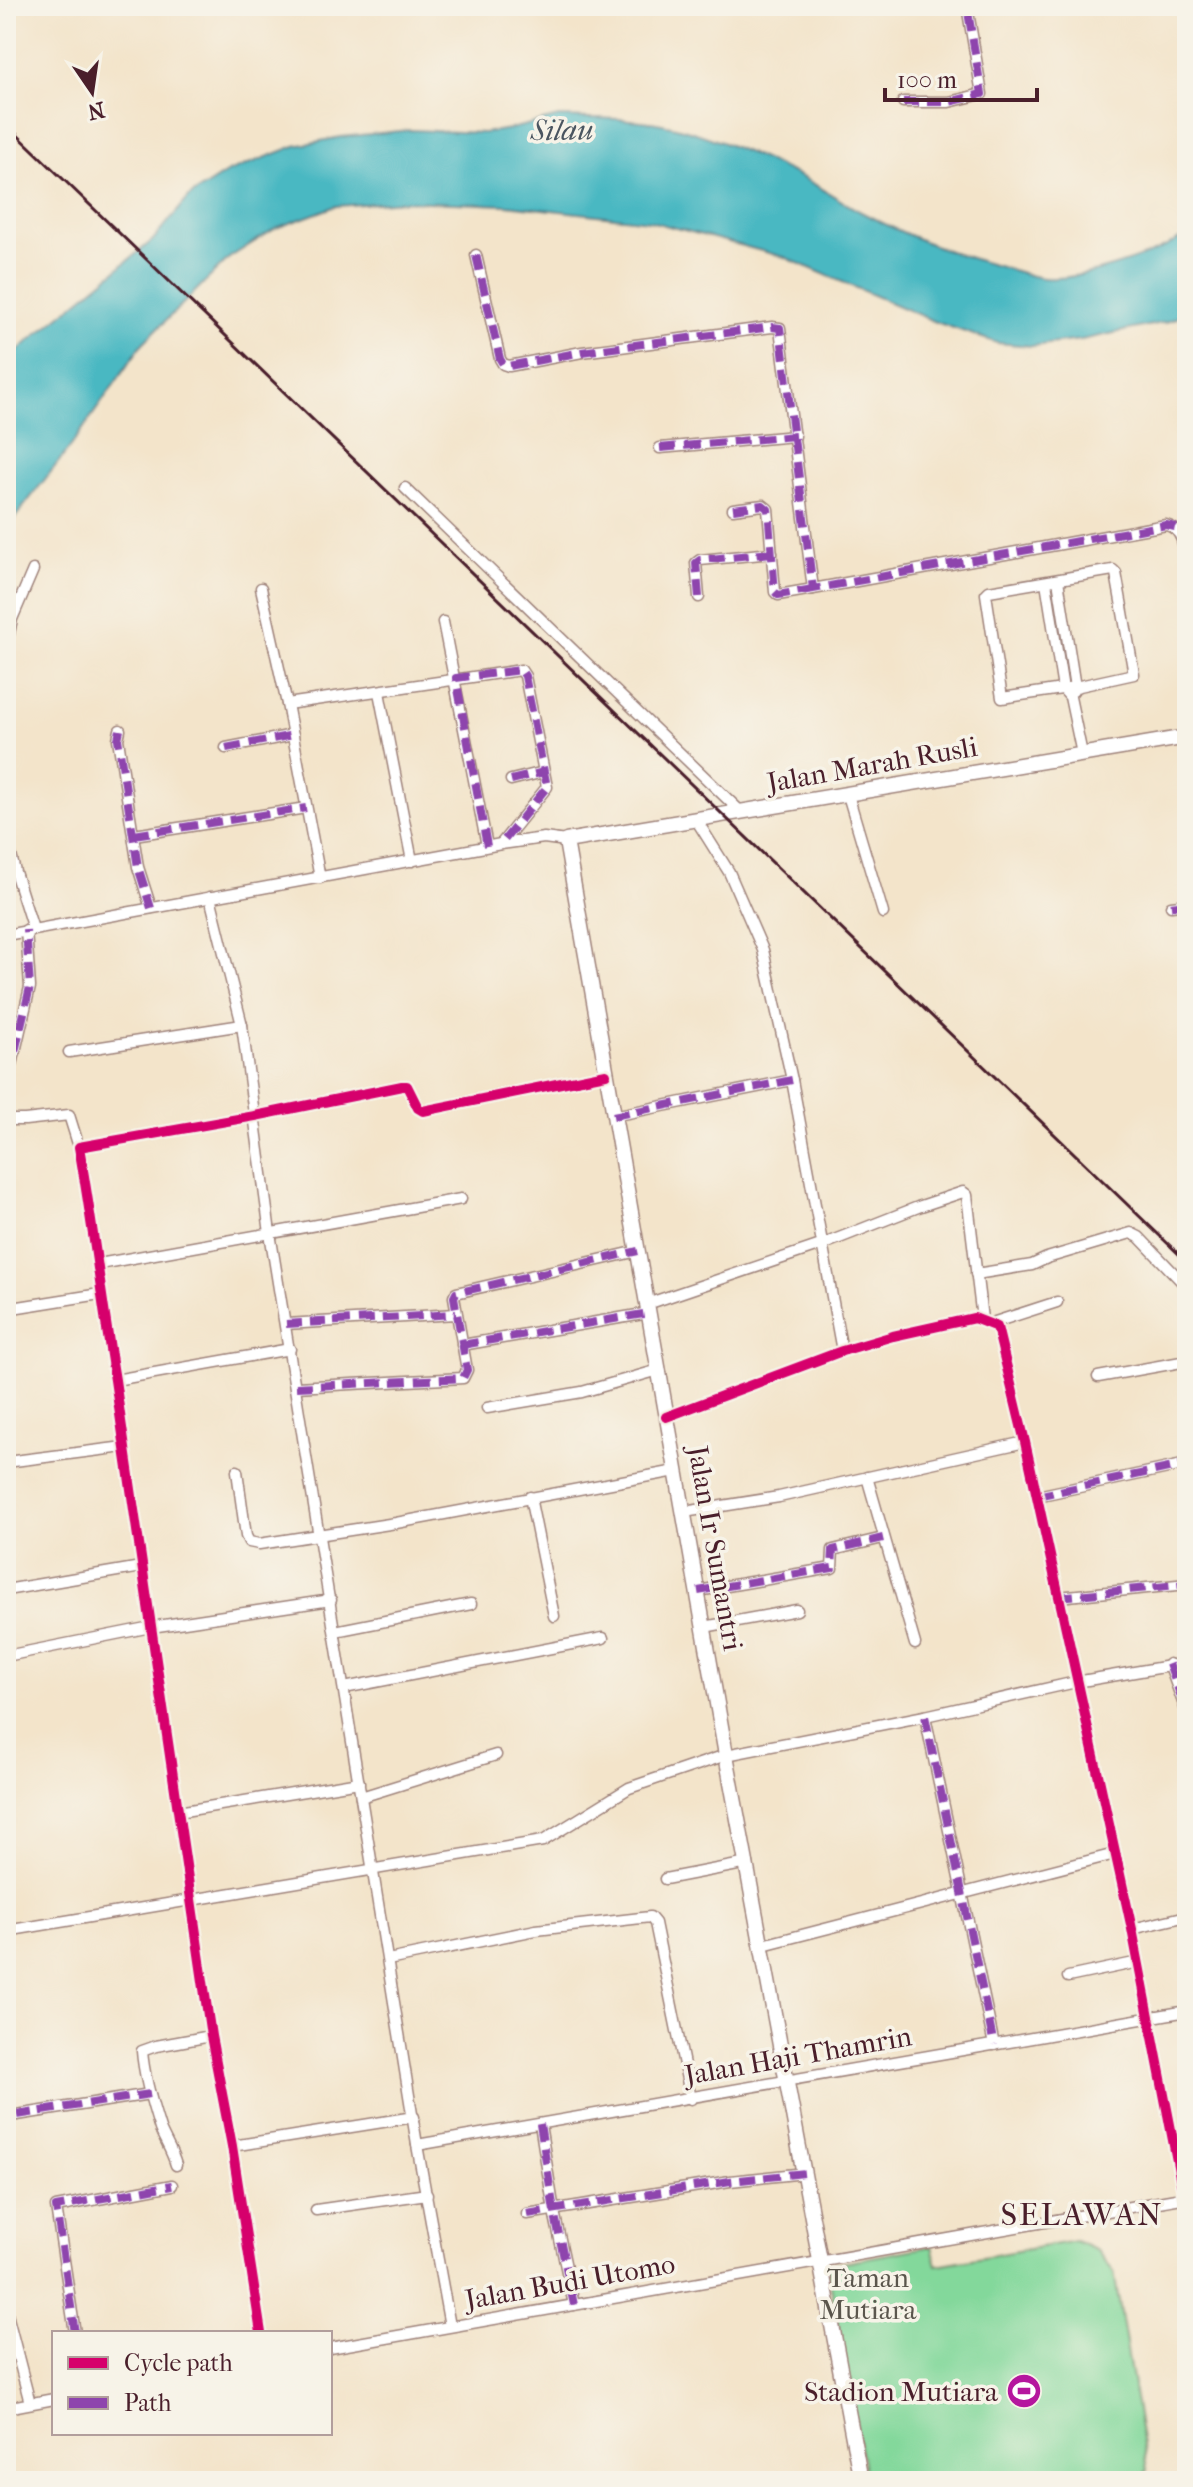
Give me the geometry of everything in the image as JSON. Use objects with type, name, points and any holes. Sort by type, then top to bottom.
[{"type":"main road","name":"Jalan Marah Rusli","points":[[566,841],[1187,737]]},
{"type":"main road","name":"Jalan Ir Sumantri","points":[[566,841],[726,1755],[861,2481]]},
{"type":"street","points":[[903,102],[949,102],[982,94],[967,6]]},
{"type":"street","points":[[476,255],[500,359],[509,366],[598,350],[780,328],[813,589]]},
{"type":"street","points":[[660,448],[795,436]]},
{"type":"street","points":[[405,488],[742,813]]},
{"type":"street","points":[[733,509],[763,505],[768,509],[774,588],[778,595],[1166,525],[1175,527],[1181,533],[1187,573]]},
{"type":"street","points":[[699,597],[696,563],[700,560],[772,553]]},
{"type":"street","points":[[6,648],[12,619],[33,570]]},
{"type":"street","points":[[1115,571],[1135,671],[1133,675],[1069,691],[1002,698],[985,596],[989,591],[1058,580],[1115,571]]},
{"type":"street","points":[[1058,580],[1069,691]]},
{"type":"street","points":[[1046,582],[1082,754]]},
{"type":"street","points":[[261,588],[320,878]]},
{"type":"street","points":[[443,622],[487,846]]},
{"type":"street","points":[[287,704],[517,669],[524,672],[546,792],[501,844]]},
{"type":"street","points":[[379,692],[412,861]]},
{"type":"street","points":[[120,730],[118,739],[138,867],[151,908]]},
{"type":"street","points":[[226,748],[293,735]]},
{"type":"street","points":[[511,780],[544,772]]},
{"type":"street","points":[[848,795],[883,913]]},
{"type":"street","points":[[134,835],[306,808]]},
{"type":"street","points":[[697,821],[729,872],[763,950],[792,1080],[842,1351]]},
{"type":"street","points":[[6,834],[29,930],[30,987],[11,1069],[6,1073]]},
{"type":"street","points":[[6,935],[487,846],[544,838],[566,841]]},
{"type":"street","points":[[210,897],[242,1025],[270,1233],[417,2145],[450,2326]]},
{"type":"street","points":[[1171,906],[1187,904]]},
{"type":"street","points":[[69,1052],[242,1025]]},
{"type":"street","points":[[79,1147],[255,1116],[405,1085],[418,1108],[423,1111],[606,1074]]},
{"type":"street","points":[[613,1116],[792,1080]]},
{"type":"street","points":[[6,1120],[69,1115],[79,1147],[99,1264],[100,1294],[211,2036],[232,2146],[261,2331]]},
{"type":"street","points":[[462,1345],[648,1309],[918,1207],[963,1192],[967,1195],[976,1274],[987,1321],[1000,1336],[1025,1442],[1139,1962],[1185,2197]]},
{"type":"street","points":[[99,1264],[461,1199]]},
{"type":"street","points":[[976,1274],[1032,1265],[1131,1233],[1139,1237],[1187,1287]]},
{"type":"street","points":[[296,1387],[463,1378],[467,1370],[456,1314],[456,1293],[638,1251]]},
{"type":"street","points":[[6,1309],[100,1294]]},
{"type":"street","points":[[666,1417],[842,1351],[964,1319],[987,1321],[1057,1302]]},
{"type":"street","points":[[286,1324],[456,1314]]},
{"type":"street","points":[[115,1380],[290,1349]]},
{"type":"street","points":[[1098,1377],[1187,1361]]},
{"type":"street","points":[[487,1408],[582,1392],[659,1370]]},
{"type":"street","points":[[684,1512],[779,1497],[1025,1442]]},
{"type":"street","points":[[6,1462],[124,1447]]},
{"type":"street","points":[[1037,1496],[1187,1464]]},
{"type":"street","points":[[237,1471],[246,1536],[249,1542],[259,1544],[320,1536],[676,1471]]},
{"type":"street","points":[[867,1477],[915,1644]]},
{"type":"street","points":[[530,1497],[554,1616]]},
{"type":"street","points":[[698,1591],[832,1568],[833,1550],[883,1538]]},
{"type":"street","points":[[6,1590],[141,1567]]},
{"type":"street","points":[[1058,1597],[1187,1584]]},
{"type":"street","points":[[6,1656],[151,1627],[331,1600]]},
{"type":"street","points":[[335,1631],[471,1604]]},
{"type":"street","points":[[704,1627],[797,1610]]},
{"type":"street","points":[[344,1688],[603,1638]]},
{"type":"street","points":[[6,1931],[543,1841],[636,1784],[726,1755],[925,1716],[1076,1682],[1187,1663]]},
{"type":"street","points":[[1169,1664],[1187,1713]]},
{"type":"street","points":[[925,1716],[994,2045]]},
{"type":"street","points":[[361,1797],[496,1755]]},
{"type":"street","points":[[178,1812],[359,1782]]},
{"type":"street","points":[[763,1945],[1115,1854]]},
{"type":"street","points":[[665,1879],[748,1863]]},
{"type":"street","points":[[1132,1929],[1187,1916]]},
{"type":"street","points":[[388,1960],[536,1930],[650,1917],[655,1923],[691,2099]]},
{"type":"street","points":[[1068,1977],[1139,1962]]},
{"type":"street","name":"Jalan Haji Thamrin","points":[[417,2145],[1187,2011]]},
{"type":"street","points":[[176,2165],[150,2094],[142,2054],[144,2049],[211,2036]]},
{"type":"street","points":[[17,2115],[150,2094]]},
{"type":"street","points":[[232,2146],[414,2117]]},
{"type":"street","points":[[540,2124],[574,2305]]},
{"type":"street","points":[[527,2214],[730,2181],[805,2173]]},
{"type":"street","points":[[75,2331],[55,2209],[172,2185]]},
{"type":"street","points":[[316,2210],[427,2194]]},
{"type":"street","name":"Jalan Budi Utomo","points":[[332,2348],[1185,2197]]},
{"type":"street","points":[[6,2310],[30,2403]]},
{"type":"street","points":[[6,2408],[52,2399]]},
{"type":"green space","name":"Stadion Mutiara","points":[[1075,2241],[1097,2251],[1114,2272],[1147,2470],[1140,2481],[866,2481],[827,2265],[932,2246],[937,2265]]},
{"type":"water","name":"Silau","points":[[559,117],[637,121],[693,132],[793,173],[861,212],[915,238],[971,258],[1040,277],[1059,278],[1118,265],[1187,234],[1187,313],[1166,322],[1081,340],[1032,346],[997,343],[936,322],[784,257],[650,221],[507,205],[403,201],[336,206],[276,228],[229,258],[143,343],[71,446],[6,529],[6,360],[153,240],[190,196],[228,172],[295,146],[341,137],[411,130],[483,133]]},
{"type":"railway","points":[[6,124],[1187,1262]]},
{"type":"marked path","points":[[903,102],[949,102],[982,94],[967,6]]},
{"type":"marked path","points":[[476,255],[500,359],[509,366],[582,352],[780,328],[813,589],[1166,525],[1175,527],[1181,533]]},
{"type":"marked path","points":[[660,448],[795,436]]},
{"type":"marked path","points":[[733,509],[763,505],[768,509],[775,592],[778,595],[813,589]]},
{"type":"marked path","points":[[699,597],[696,563],[700,560],[772,553]]},
{"type":"marked path","points":[[487,846],[456,678],[521,670],[525,676],[547,787],[501,844]]},
{"type":"marked path","points":[[120,730],[118,739],[138,867],[151,908]]},
{"type":"marked path","points":[[226,748],[293,735]]},
{"type":"marked path","points":[[511,780],[544,772]]},
{"type":"marked path","points":[[134,835],[306,808]]},
{"type":"marked path","points":[[1171,906],[1187,904]]},
{"type":"marked path","points":[[6,1072],[11,1069],[30,987],[26,930]]},
{"type":"marked path","points":[[613,1116],[792,1080]]},
{"type":"marked path","points":[[296,1387],[463,1378],[467,1370],[454,1297],[456,1293],[638,1251]]},
{"type":"marked path","points":[[462,1345],[649,1313]]},
{"type":"marked path","points":[[286,1324],[456,1314]]},
{"type":"marked path","points":[[1037,1496],[1187,1464]]},
{"type":"marked path","points":[[698,1591],[832,1568],[833,1550],[883,1538]]},
{"type":"marked path","points":[[1058,1597],[1187,1584]]},
{"type":"marked path","points":[[1169,1664],[1187,1713]]},
{"type":"marked path","points":[[925,1716],[994,2045]]},
{"type":"marked path","points":[[17,2115],[150,2094]]},
{"type":"marked path","points":[[540,2124],[574,2305]]},
{"type":"marked path","points":[[527,2214],[730,2181],[805,2173]]},
{"type":"marked path","points":[[75,2331],[56,2207],[172,2185]]},
{"type":"cycle path","points":[[261,2331],[232,2146],[211,2036],[79,1147],[402,1086],[407,1086],[418,1108],[423,1111],[606,1074]]},
{"type":"cycle path","points":[[666,1417],[842,1351],[893,1336],[974,1318],[997,1327],[1132,1929],[1184,2197]]},
{"type":"place","name":"Stadion Mutiara","points":[[1024,2391]]},
{"type":"district","name":"SELAWAN","points":[[1082,2214]]},
{"type":"park label","name":"Taman Mutiara","points":[[868,2293]]}]
